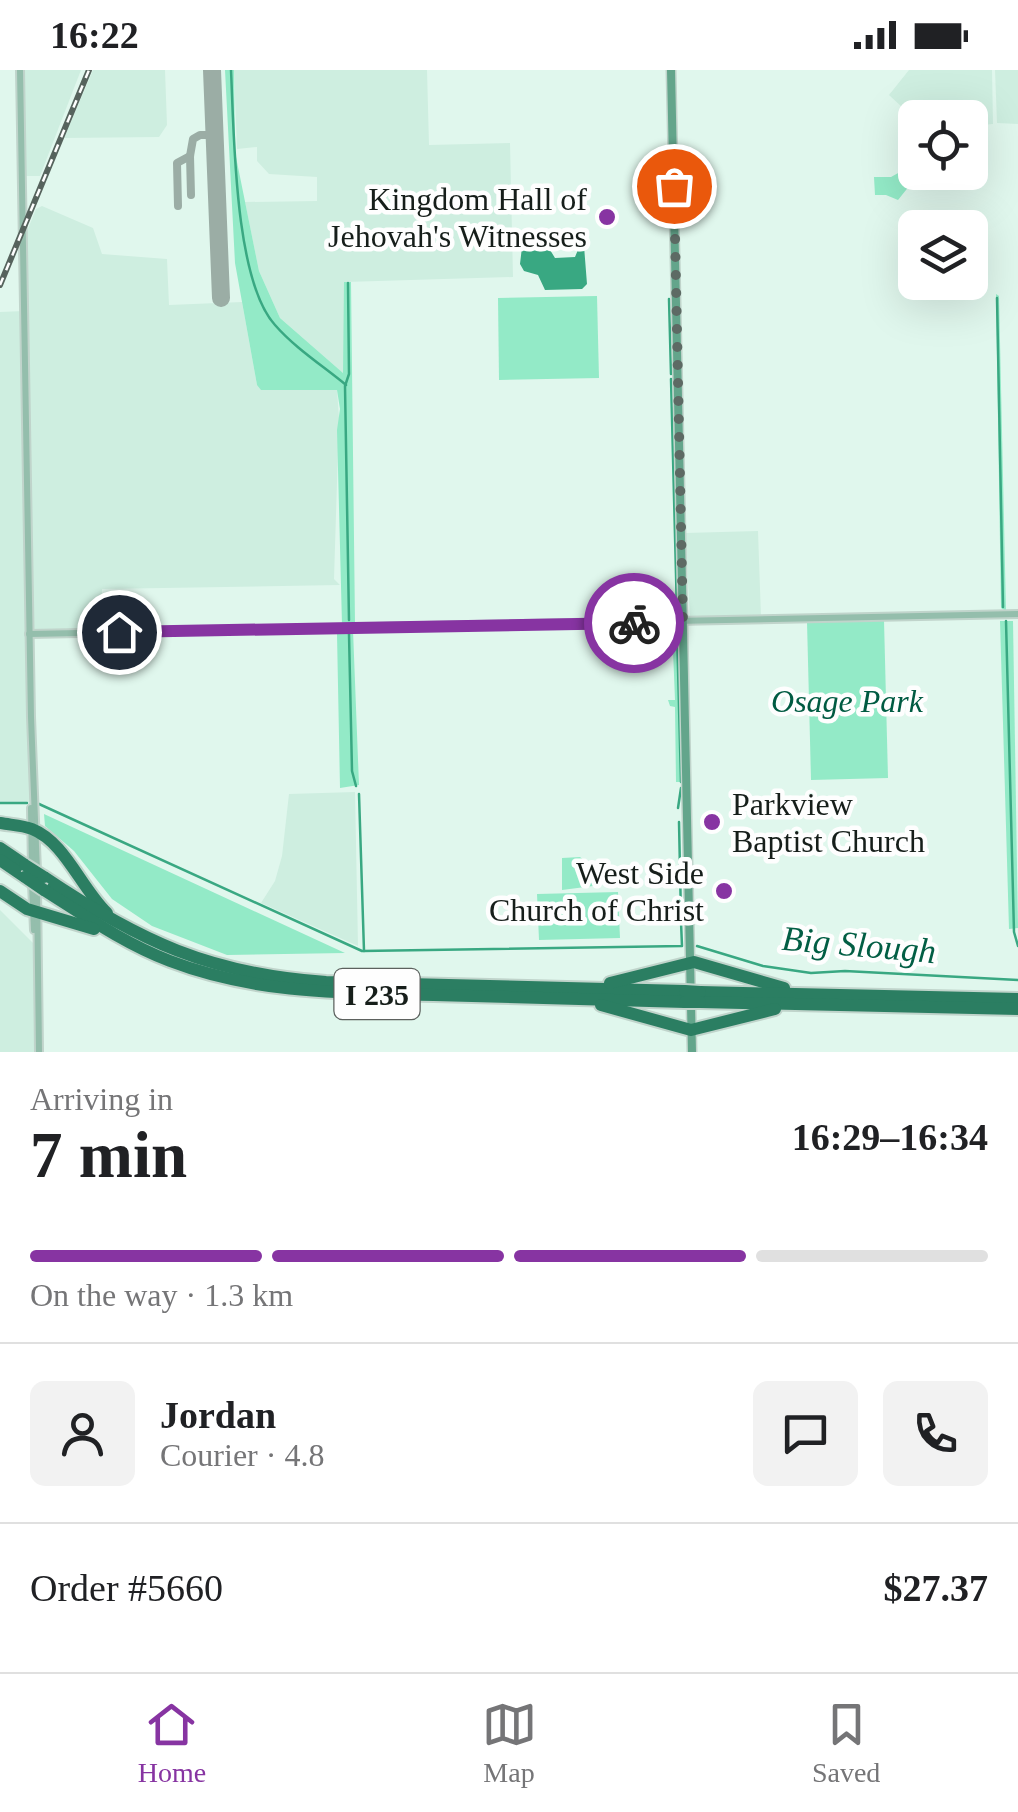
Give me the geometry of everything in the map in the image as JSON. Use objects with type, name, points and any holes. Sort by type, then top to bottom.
[{"type":"highway","points":[[0,823],[33,830],[62,850],[83,886],[106,912],[142,937]]},
{"type":"highway","name":"I 235","points":[[0,848],[25,871],[108,931],[154,954],[226,978],[279,989],[1018,999]]},
{"type":"highway","name":"I 235","points":[[0,860],[25,871]]},
{"type":"highway","name":"I 235","points":[[44,884],[142,937],[220,966],[295,980],[563,993]]},
{"type":"highway","points":[[0,891],[35,912],[90,928],[154,954]]},
{"type":"highway","points":[[563,993],[692,962],[822,999]]},
{"type":"highway","points":[[563,993],[693,1030],[822,999]]},
{"type":"highway","name":"I 235","points":[[822,999],[1018,1009]]},
{"type":"main road","points":[[671,70],[694,1052]]},
{"type":"street","points":[[20,70],[38,1052]]},
{"type":"street","points":[[29,634],[1018,614]]},
{"type":"shaded area","points":[[20,70],[81,70],[40,176],[22,176]]},
{"type":"shaded area","points":[[93,70],[165,70],[167,125],[159,137],[64,138]]},
{"type":"shaded area","points":[[234,70],[427,70],[429,145],[510,143],[513,277],[345,282],[344,374],[280,318],[259,271],[245,202],[317,201],[317,177],[269,174],[257,161],[257,147],[237,149]]},
{"type":"shaded area","points":[[909,70],[992,70],[993,124],[988,124],[988,100],[898,100],[898,103],[889,95]]},
{"type":"shaded area","points":[[995,70],[1018,70],[1018,124],[997,123]]},
{"type":"shaded area","points":[[42,206],[93,228],[102,254],[167,259],[169,305],[242,302],[257,385],[337,389],[334,579],[340,585],[102,589],[101,630],[30,634],[34,802],[0,802],[0,312],[24,311],[23,241],[36,209]]},
{"type":"shaded area","points":[[547,245],[555,258],[575,257],[580,245],[584,246],[587,284],[582,289],[545,290],[538,275],[524,271],[520,264],[522,247]]},
{"type":"shaded area","points":[[758,531],[761,617],[690,616],[685,533]]},
{"type":"shaded area","points":[[355,792],[358,946],[261,903],[275,881],[282,856],[289,794]]},
{"type":"shaded area","points":[[0,910],[36,946],[39,1052],[0,1052]]},
{"type":"green space","points":[[225,70],[234,70],[235,152],[259,271],[280,318],[343,373],[344,282],[351,282],[355,624],[342,625],[337,390],[261,390],[257,385],[235,263]]},
{"type":"green space","points":[[898,173],[898,190],[906,190],[898,200],[875,195],[874,177]]},
{"type":"green space","points":[[996,294],[999,296],[1006,611],[1001,608]]},
{"type":"green space","points":[[597,296],[599,378],[499,380],[498,298]]},
{"type":"green space","name":"Osage Park","points":[[884,620],[888,778],[811,780],[807,622]]},
{"type":"green space","points":[[1000,621],[1013,621],[1018,928],[1009,929]]},
{"type":"green space","points":[[672,625],[680,628],[682,782],[676,782],[675,707],[668,700],[675,700]]},
{"type":"green space","points":[[353,630],[359,785],[340,788],[337,634],[321,632]]},
{"type":"green space","points":[[44,814],[345,953],[227,955],[152,926],[112,899],[74,851],[45,826]]},
{"type":"green space","points":[[580,857],[592,867],[593,886],[562,890],[562,858]]},
{"type":"green space","points":[[618,892],[620,938],[539,940],[537,894]]},
{"type":"waterway","points":[[231,70],[239,204],[251,275],[261,304],[283,333],[346,385]]},
{"type":"waterway","points":[[348,283],[349,374],[345,386],[349,620]]},
{"type":"waterway","points":[[997,298],[1003,607]]},
{"type":"waterway","points":[[669,299],[671,374]]},
{"type":"waterway","points":[[671,379],[677,613]]},
{"type":"waterway","points":[[1006,621],[1014,932],[1018,946]]},
{"type":"waterway","points":[[677,630],[681,782]]},
{"type":"waterway","points":[[349,634],[352,771],[356,786]]},
{"type":"waterway","points":[[678,808],[681,788]]},
{"type":"waterway","points":[[359,794],[364,951]]},
{"type":"waterway","points":[[0,803],[27,803]]},
{"type":"waterway","points":[[39,804],[362,951],[682,946],[681,922]]},
{"type":"waterway","points":[[679,822],[681,917]]},
{"type":"waterway","name":"Big Slough","points":[[697,946],[763,966],[811,973],[845,971],[1018,980]]},
{"type":"taxiway","points":[[191,195],[193,139],[215,135]]},
{"type":"taxiway","points":[[178,206],[177,163],[190,156]]},
{"type":"runway","points":[[212,70],[221,298]]},
{"type":"railway","points":[[0,285],[89,70]]},
{"type":"way so far","points":[[634,623],[683,622],[674,186]]},
{"type":"place","name":"Kingdom Hall of Jehovah's Witnesses","points":[[607,217]]},
{"type":"place","name":"Parkview Baptist Church","points":[[712,822]]},
{"type":"place","name":"West Side Church of Christ","points":[[724,891]]},
{"type":"route","points":[[119,632],[634,623]]}]
